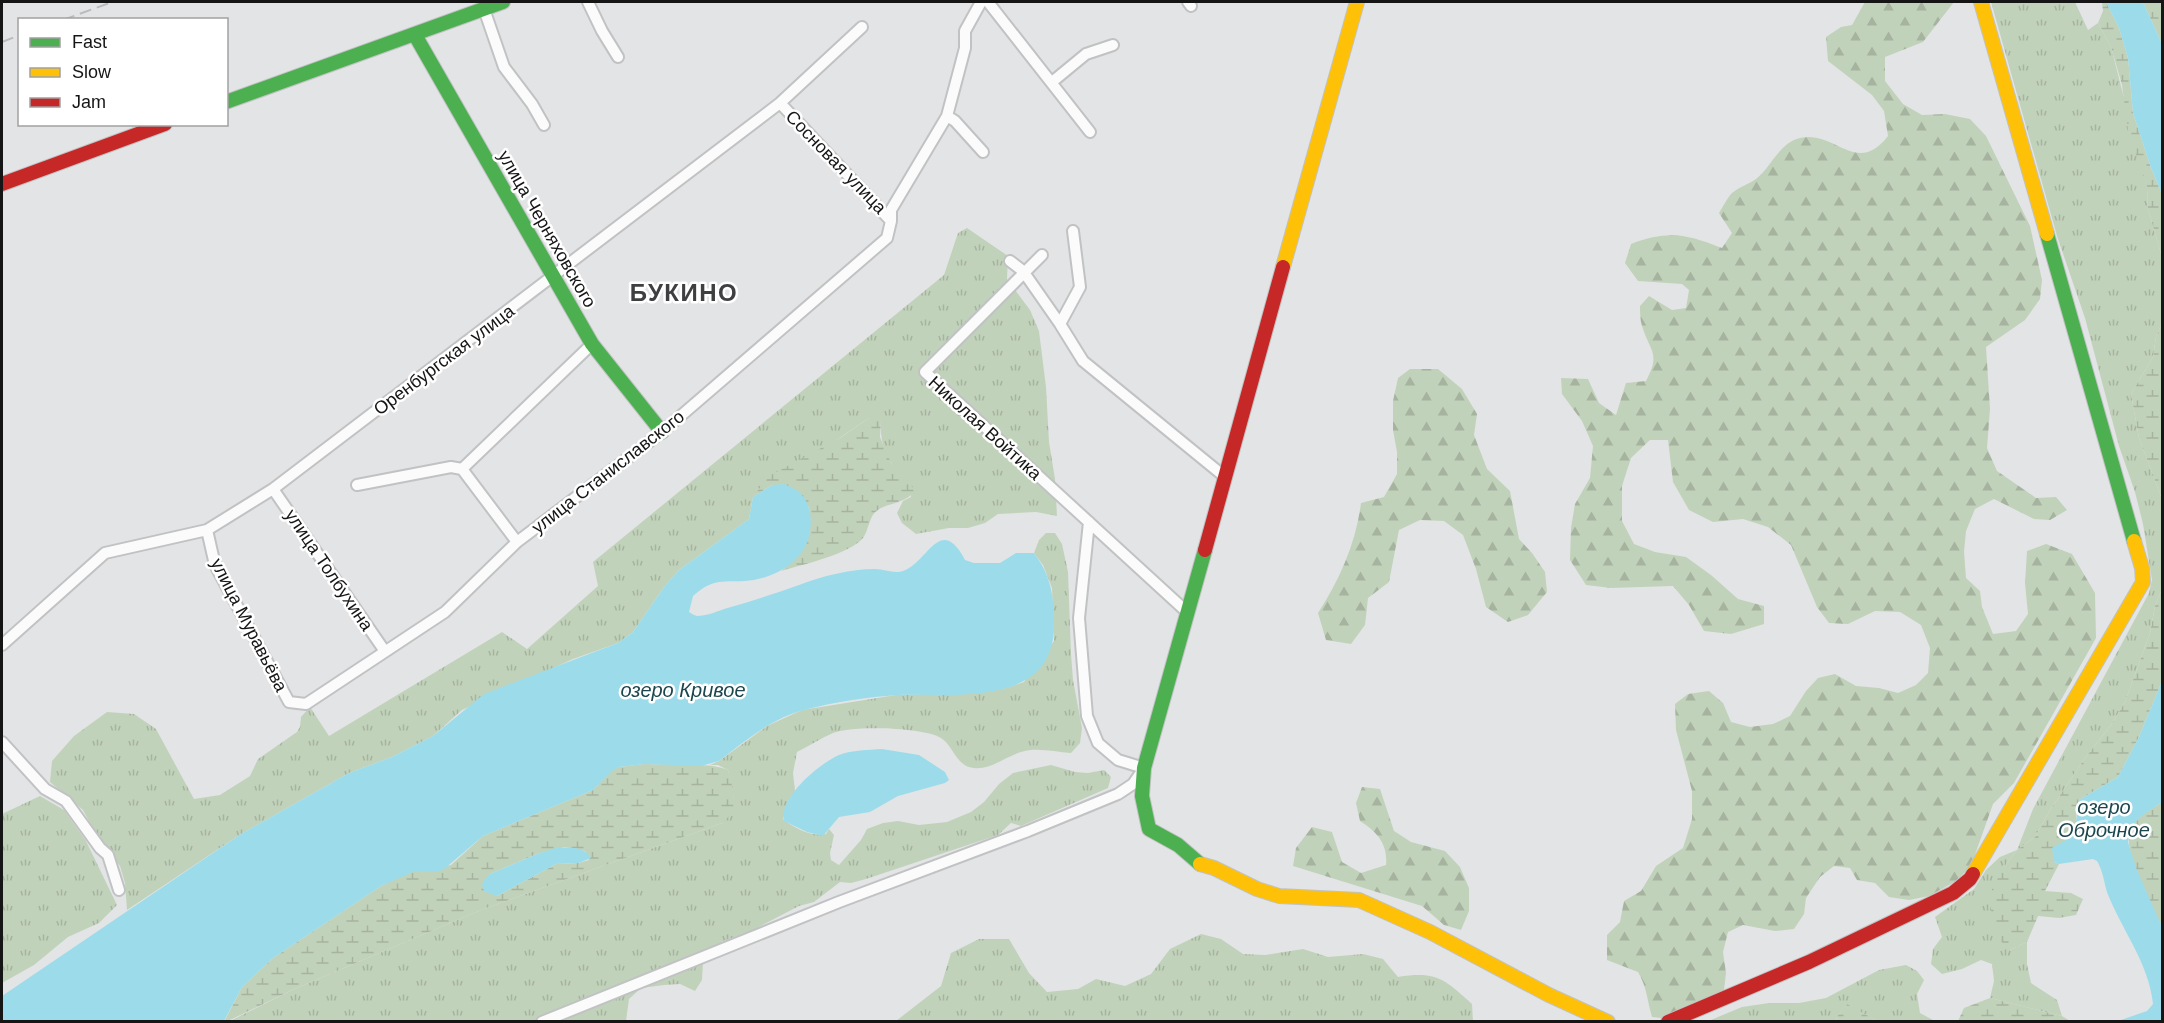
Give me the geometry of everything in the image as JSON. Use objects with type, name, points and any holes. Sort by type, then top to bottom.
[{"type":"street","points":[[228,101],[503,2]]},
{"type":"street","points":[[588,2],[618,57]]},
{"type":"street","name":"улица Станиславского","points":[[306,704],[444,612],[517,542],[662,432],[887,238],[891,210],[947,116],[965,48],[965,31],[981,2]]},
{"type":"street","points":[[988,2],[1090,132]]},
{"type":"street","points":[[1357,2],[1144,768],[1143,796],[1149,830],[1178,845],[1198,864],[1214,868],[1257,890],[1279,896],[1359,900],[1430,932],[1549,995],[1608,1022]]},
{"type":"street","points":[[1668,1022],[1809,962],[1953,893],[1970,879],[2143,582],[2142,568],[1981,2]]},
{"type":"street","points":[[484,9],[504,68],[532,104],[544,125]]},
{"type":"street","name":"Оренбургская улица","points":[[2,645],[105,553],[207,530],[273,489],[780,103],[862,27]]},
{"type":"street","name":"улица Черняховского","points":[[415,35],[592,344],[662,432]]},
{"type":"street","points":[[1052,82],[1086,54],[1113,45]]},
{"type":"street","name":"Сосновая улица","points":[[780,103],[891,220]]},
{"type":"street","points":[[947,116],[955,121],[983,152]]},
{"type":"street","points":[[2,184],[160,126]]},
{"type":"street","points":[[1060,324],[1080,287],[1073,231]]},
{"type":"street","name":"Николая Войтика","points":[[1042,255],[924,372],[1089,522]]},
{"type":"street","points":[[1010,261],[1024,273],[1083,361],[1225,477]]},
{"type":"street","points":[[462,470],[592,344]]},
{"type":"street","points":[[357,485],[451,467],[462,470],[517,542]]},
{"type":"street","name":"улица Толбухина","points":[[273,489],[384,650]]},
{"type":"street","points":[[1089,522],[1187,612]]},
{"type":"street","points":[[1089,522],[1079,618],[1087,716],[1098,743],[1118,760],[1144,768]]},
{"type":"street","name":"улица Муравьёва","points":[[207,530],[215,565],[289,702],[306,704]]},
{"type":"street","points":[[2,742],[45,789],[66,801],[99,848],[108,855],[119,890]]},
{"type":"street","points":[[542,1022],[839,902],[1028,831],[1118,794],[1133,784],[1144,768]]},
{"type":"green space","points":[[1865,2],[1954,2],[1923,42],[1885,57],[1885,81],[1903,104],[1922,115],[1945,114],[1970,119],[1986,136],[2030,226],[2042,280],[2040,299],[2025,320],[1986,347],[1990,409],[1987,448],[1997,471],[2036,498],[2056,497],[2067,510],[2050,520],[2034,519],[1994,499],[1975,509],[1966,531],[1964,552],[1966,578],[1980,591],[1982,607],[1993,634],[2016,631],[2028,614],[2025,583],[2027,551],[2046,544],[2072,554],[2095,593],[2096,638],[2014,783],[1993,804],[1971,866],[1956,881],[1929,896],[1909,900],[1889,897],[1875,883],[1857,880],[1850,868],[1834,866],[1820,877],[1806,898],[1804,914],[1794,929],[1775,931],[1743,925],[1728,932],[1723,952],[1726,973],[1724,990],[1661,1018],[1652,1017],[1645,988],[1638,972],[1607,960],[1607,935],[1620,922],[1624,901],[1641,891],[1656,866],[1683,848],[1692,819],[1692,791],[1676,730],[1675,704],[1688,694],[1709,691],[1723,703],[1731,722],[1750,727],[1773,724],[1790,716],[1806,691],[1818,678],[1835,674],[1856,686],[1879,688],[1898,693],[1916,685],[1928,673],[1930,648],[1921,625],[1900,612],[1875,611],[1848,624],[1829,623],[1817,607],[1791,545],[1768,527],[1743,519],[1713,522],[1689,510],[1673,482],[1668,440],[1650,440],[1631,458],[1622,486],[1622,521],[1634,544],[1655,552],[1686,557],[1738,599],[1764,606],[1764,624],[1731,634],[1704,631],[1689,605],[1673,586],[1611,588],[1586,585],[1570,560],[1571,528],[1575,504],[1590,478],[1593,446],[1582,421],[1562,394],[1561,378],[1588,379],[1599,403],[1616,415],[1626,383],[1646,381],[1653,364],[1653,353],[1641,324],[1640,306],[1649,296],[1672,310],[1686,308],[1689,290],[1682,284],[1638,281],[1625,263],[1631,244],[1656,237],[1677,235],[1722,248],[1732,233],[1719,213],[1730,195],[1762,174],[1787,145],[1800,138],[1813,137],[1856,153],[1877,148],[1888,136],[1884,111],[1872,95],[1828,61],[1826,37],[1841,27],[1852,25]]},
{"type":"green space","points":[[1991,2],[2075,2],[2088,30],[2098,23],[2111,47],[2147,188],[2148,209],[2162,257],[2162,323],[2156,337],[2153,357],[2131,394],[2139,438],[2162,499],[2162,589],[2155,606],[2150,633],[2125,702],[2050,810],[2035,837],[2017,850],[2033,809],[2149,593],[2152,580],[2135,492],[2119,446],[2085,318],[2057,236]]},
{"type":"green space","points":[[2102,2],[2106,2],[2119,28],[2128,58],[2133,113],[2162,194],[2162,257],[2148,209],[2147,188],[2128,130],[2122,85],[2111,47],[2098,23],[2103,11]]},
{"type":"green space","points":[[2143,2],[2162,2],[2162,44]]},
{"type":"green space","points":[[967,228],[1008,256],[1007,279],[1030,310],[1039,331],[1057,516],[1036,512],[998,514],[985,523],[968,528],[949,528],[916,534],[902,523],[897,513],[903,501],[911,497],[908,483],[886,454],[881,422],[869,418],[753,497],[749,519],[679,570],[664,587],[633,632],[618,643],[573,659],[462,710],[433,736],[392,757],[349,773],[241,834],[127,910],[125,883],[120,866],[97,836],[83,810],[50,782],[52,761],[74,736],[107,712],[134,714],[156,729],[194,799],[220,795],[250,776],[258,759],[297,732],[301,717],[310,707],[329,736],[502,632],[527,649],[598,586],[593,562],[944,275],[958,233]]},
{"type":"green space","points":[[2162,323],[2162,499],[2139,438],[2131,394],[2153,357],[2156,337]]},
{"type":"green space","points":[[1410,369],[1438,369],[1462,389],[1477,414],[1474,435],[1487,469],[1510,491],[1519,539],[1545,572],[1547,592],[1528,615],[1508,622],[1486,607],[1476,569],[1463,535],[1444,521],[1420,520],[1399,530],[1389,582],[1368,598],[1365,625],[1351,644],[1326,640],[1318,613],[1346,560],[1359,518],[1361,503],[1384,497],[1397,474],[1393,401],[1398,378]]},
{"type":"green space","points":[[875,417],[881,422],[880,437],[891,463],[908,479],[914,491],[902,501],[882,507],[875,512],[865,535],[857,544],[825,558],[781,571],[796,557],[806,543],[810,527],[809,507],[772,485],[753,497],[769,476],[840,438],[869,418]]},
{"type":"green space","points":[[1046,533],[1055,533],[1062,544],[1068,572],[1073,680],[1082,728],[1080,743],[1071,753],[1027,751],[989,766],[976,768],[965,765],[945,741],[933,734],[888,728],[842,730],[797,752],[793,773],[795,791],[788,801],[783,819],[809,833],[826,834],[829,829],[834,835],[830,853],[831,860],[839,865],[861,840],[867,829],[883,823],[898,821],[919,825],[947,822],[971,812],[1013,773],[1051,765],[1075,772],[1088,773],[1104,770],[1111,777],[1108,788],[1021,826],[1011,823],[998,835],[866,879],[851,883],[840,882],[814,902],[799,906],[755,929],[721,942],[703,962],[702,980],[695,991],[680,984],[641,988],[629,999],[626,1021],[228,1022],[292,990],[481,910],[722,823],[734,798],[728,770],[718,765],[710,765],[767,726],[802,710],[896,695],[984,692],[1024,682],[1054,641],[1052,588],[1043,565],[1034,553],[1039,540]]},
{"type":"green space","points":[[2162,589],[2162,681],[2139,737],[2118,777],[2079,800],[2076,812],[2077,826],[2054,862],[2059,864],[2045,891],[2071,893],[2083,899],[2076,915],[2059,918],[2038,916],[2027,942],[2010,950],[1995,935],[1991,909],[1992,889],[2017,850],[2035,837],[2050,810],[2125,702],[2150,633],[2155,606]]},
{"type":"green space","points":[[645,764],[688,764],[728,770],[734,799],[732,811],[722,823],[481,910],[292,990],[224,1022],[242,987],[273,958],[381,886],[409,872],[451,865],[483,836],[593,790],[612,770]],"holes":[[[565,847],[585,851],[589,860],[556,864],[497,896],[490,874],[537,854]]]},
{"type":"green space","points":[[1362,787],[1380,789],[1394,831],[1411,842],[1445,851],[1460,867],[1469,888],[1469,911],[1461,930],[1444,925],[1422,906],[1293,866],[1296,848],[1312,827],[1332,832],[1342,862],[1361,873],[1386,865],[1385,851],[1380,839],[1360,821],[1356,803]]},
{"type":"green space","points":[[40,796],[64,810],[86,841],[117,905],[99,923],[68,937],[34,965],[2,983],[2,814]]},
{"type":"green space","points":[[2162,802],[2162,927],[2139,879],[2130,851],[2129,839],[2132,825]]},
{"type":"green space","points":[[2017,850],[2004,867],[2010,950],[2027,942],[2027,964],[2031,983],[2057,1000],[2062,1016],[1990,998],[1994,981],[1992,964],[1981,960],[1962,969],[1942,974],[1931,964],[1933,949],[1942,937],[1935,917],[1974,889],[1986,870],[2000,857]]},
{"type":"green space","points":[[1201,934],[1221,939],[1243,954],[1265,955],[1303,949],[1328,957],[1363,954],[1383,959],[1398,977],[1431,976],[1447,983],[1472,1004],[1473,1021],[896,1021],[941,986],[951,953],[979,939],[1009,939],[1029,973],[1047,992],[1078,989],[1096,979],[1125,986],[1151,974],[1170,949]]},
{"type":"green space","points":[[1906,965],[1917,971],[1924,980],[1917,994],[1920,1013],[1933,1020],[1944,1021],[1877,1021],[1847,1005],[1836,1018],[1837,1021],[1706,1022],[1742,1007],[1769,1003],[1799,1003],[1826,998],[1879,970]]},
{"type":"green space","points":[[1990,998],[2062,1016],[2070,1021],[1958,1021],[1964,1008]]},
{"type":"green space","points":[[1847,1004],[1877,1021],[1837,1021],[1836,1018]]},
{"type":"water","points":[[2106,2],[2143,2],[2162,44],[2162,194],[2133,113],[2128,58],[2119,28]]},
{"type":"water","name":"озеро Кривое","points":[[784,484],[797,490],[803,496],[810,512],[809,536],[799,555],[779,572],[762,578],[716,583],[701,589],[693,596],[689,612],[697,616],[707,615],[817,579],[846,572],[866,569],[903,571],[941,541],[948,541],[956,547],[965,560],[974,563],[1000,563],[1016,553],[1034,553],[1047,577],[1054,611],[1051,649],[1039,669],[1022,682],[1000,690],[975,694],[875,697],[804,710],[770,724],[719,761],[701,766],[645,764],[619,767],[593,790],[483,836],[443,870],[415,871],[381,886],[273,958],[242,987],[224,1021],[2,1021],[2,996],[241,834],[349,773],[392,757],[433,736],[484,694],[618,643],[633,632],[664,587],[679,570],[749,519],[753,497],[772,485]]},
{"type":"water","name":"озеро Оброчное","points":[[2162,681],[2162,802],[2140,817],[2131,827],[2128,842],[2136,868],[2162,927],[2162,1021],[2118,1021],[2147,1011],[2153,1004],[2146,974],[2113,906],[2097,861],[2093,859],[2059,864],[2054,862],[2052,848],[2073,834],[2079,800],[2118,777],[2139,737]]},
{"type":"water","points":[[882,749],[919,755],[945,772],[949,780],[898,796],[870,812],[839,817],[823,836],[807,832],[784,821],[787,802],[802,782],[822,765],[844,753]]},
{"type":"water","points":[[556,848],[580,849],[591,858],[579,863],[556,864],[497,896],[484,891],[482,885],[490,874]]},
{"type":"railway","points":[[68,18],[112,2]]},
{"type":"railway","points":[[2,42],[18,36]]},
{"type":"traffic: fast","points":[[228,101],[503,2]]},
{"type":"traffic: fast","points":[[415,35],[592,344],[662,432]]},
{"type":"traffic: fast","points":[[2047,234],[2134,541]]},
{"type":"traffic: fast","points":[[1200,864],[1178,845],[1149,829],[1142,796],[1144,768],[1205,550]]},
{"type":"traffic: slow","points":[[1283,267],[1357,2]]},
{"type":"traffic: slow","points":[[1981,2],[2047,234]]},
{"type":"traffic: slow","points":[[1973,874],[2143,582],[2142,568],[2134,541]]},
{"type":"traffic: slow","points":[[1200,864],[1279,896],[1359,900],[1430,932],[1549,995],[1608,1022]]},
{"type":"traffic: jam","points":[[2,184],[160,126]]},
{"type":"traffic: jam","points":[[1205,550],[1283,267]]},
{"type":"traffic: jam","points":[[1668,1022],[1809,962],[1953,893],[1973,874]]},
{"type":"district","name":"БУКИНО","points":[[684,293]]}]
